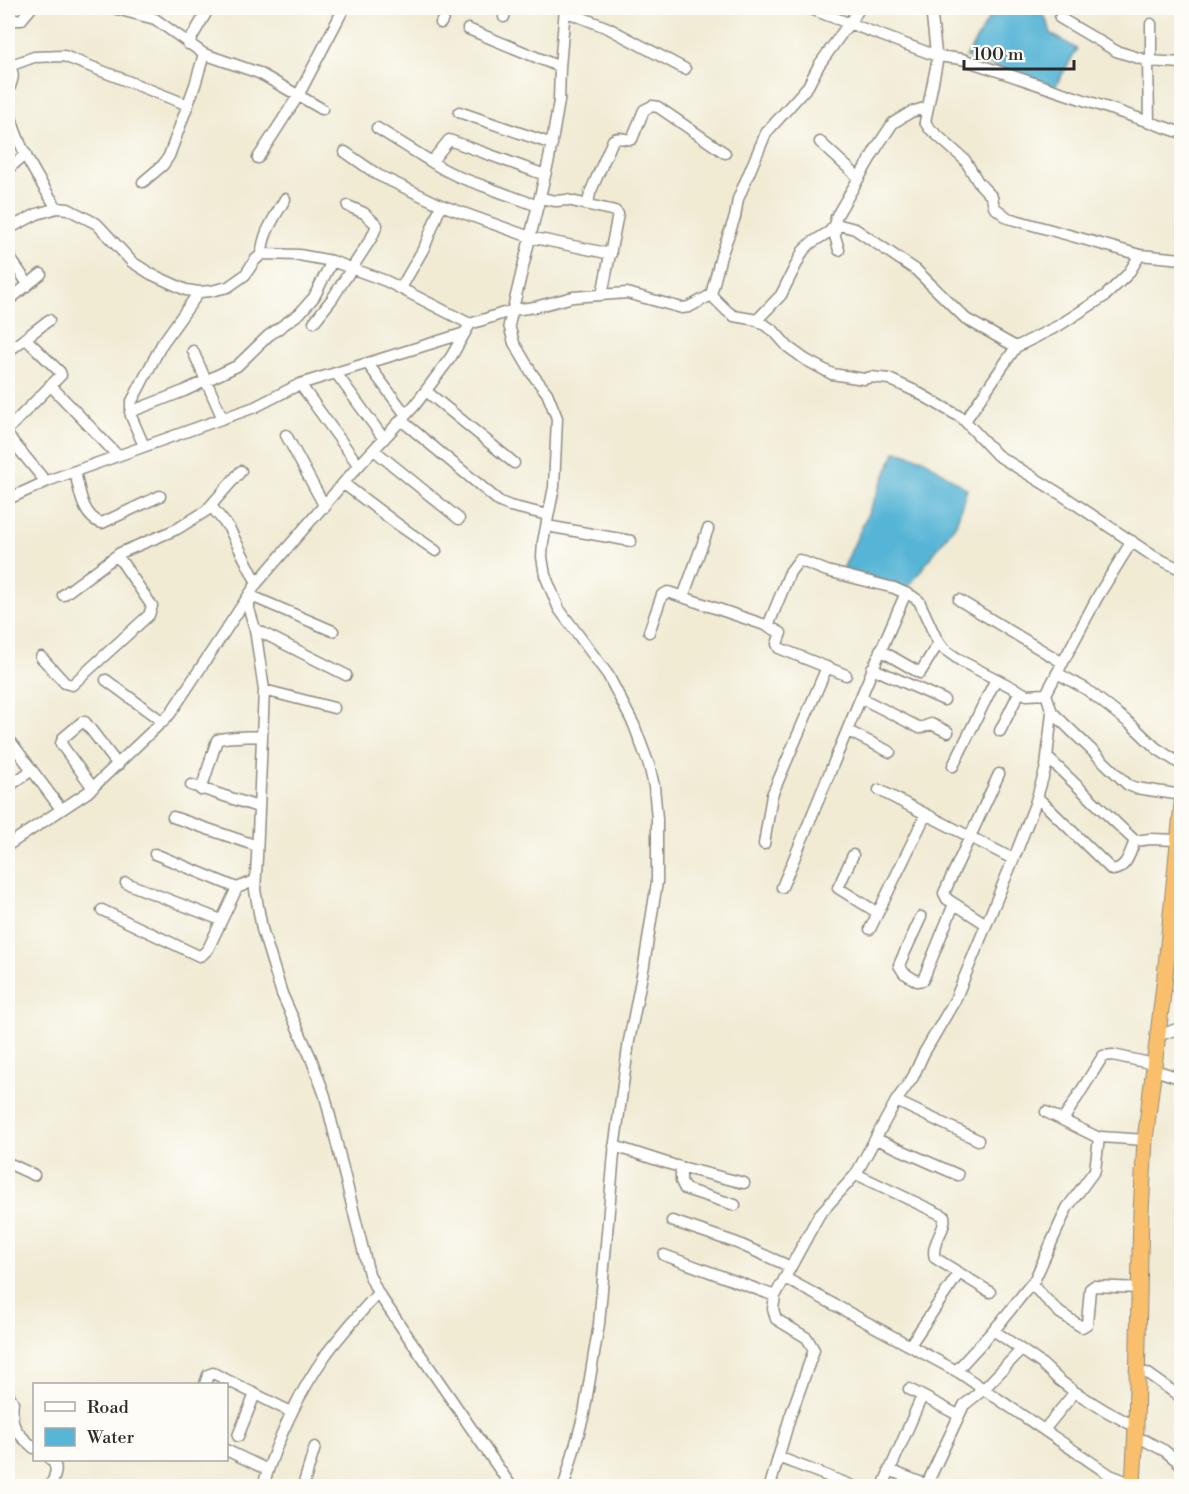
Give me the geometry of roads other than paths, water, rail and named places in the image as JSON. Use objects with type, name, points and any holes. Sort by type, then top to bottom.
[{"type":"highway","points":[[1136,1486],[1147,1373],[1149,1195],[1177,840],[1182,803]]},
{"type":"highway","points":[[1162,1034],[1179,927],[1182,878]]},
{"type":"highway","points":[[1140,1433],[1139,1288],[1145,1140],[1158,1068]]},
{"type":"street","points":[[8,16],[13,20],[21,20],[31,8]]},
{"type":"street","points":[[113,8],[156,19],[204,54],[259,73],[322,109]]},
{"type":"street","points":[[188,44],[209,8]]},
{"type":"street","points":[[258,158],[298,96],[344,8]]},
{"type":"street","points":[[441,23],[448,8]]},
{"type":"street","points":[[808,8],[849,22],[937,62],[962,59],[1182,133]]},
{"type":"street","points":[[8,500],[75,471],[255,407],[300,384],[368,364],[513,310],[535,308],[573,297],[627,293],[682,308],[689,307],[711,295],[721,256],[735,217],[738,199],[766,133],[808,86],[819,66],[860,8]]},
{"type":"street","points":[[931,8],[937,62],[925,122],[965,160],[978,182],[992,197],[994,207],[999,213],[1008,218],[1140,255],[1182,259]]},
{"type":"street","points":[[564,1486],[584,1414],[599,1324],[614,1146],[626,1061],[657,882],[657,819],[654,786],[649,765],[634,725],[617,691],[590,648],[564,617],[544,574],[542,557],[554,487],[557,418],[547,393],[514,343],[509,325],[552,144],[559,101],[565,9],[608,28],[685,69]]},
{"type":"street","points":[[1060,18],[1116,51],[1148,61],[1182,63]]},
{"type":"street","points":[[1149,123],[1148,61],[1151,55],[1151,24]]},
{"type":"street","points":[[468,28],[560,67]]},
{"type":"street","points":[[142,182],[166,160],[188,105],[204,54]]},
{"type":"street","points":[[8,92],[13,71],[8,66],[34,57],[64,56],[188,105]]},
{"type":"street","points":[[8,103],[11,120],[26,154],[57,208]]},
{"type":"street","points":[[588,204],[590,192],[613,140],[619,137],[632,139],[644,110],[649,107],[662,108],[725,153]]},
{"type":"street","points":[[838,250],[836,216],[839,208],[877,147],[893,123],[911,112],[928,107]]},
{"type":"street","points":[[459,112],[552,144]]},
{"type":"street","points":[[377,128],[459,177],[539,202],[588,204],[618,214],[602,295]]},
{"type":"street","points":[[432,162],[449,141],[545,176]]},
{"type":"street","points":[[820,142],[859,178]]},
{"type":"street","points":[[345,152],[378,175],[441,205],[530,237],[611,254]]},
{"type":"street","points":[[8,169],[26,154]]},
{"type":"street","points":[[262,254],[262,243],[266,232],[285,199]]},
{"type":"street","points":[[401,288],[425,246],[441,205]]},
{"type":"street","points":[[314,322],[332,299],[372,237],[377,225],[364,213],[348,206]]},
{"type":"street","points":[[8,229],[37,214],[57,208],[68,209],[97,224],[132,262],[151,274],[186,290],[199,292],[228,287],[245,274],[262,254],[299,255],[332,261],[401,288],[467,329]]},
{"type":"street","points":[[757,320],[781,295],[803,251],[836,224]]},
{"type":"street","points":[[836,224],[855,229],[916,270],[966,319],[1016,347]]},
{"type":"street","points":[[8,255],[28,284]]},
{"type":"street","points":[[965,421],[1016,347],[1058,326],[1105,296],[1128,274],[1140,255]]},
{"type":"street","points":[[130,411],[184,391],[237,366],[268,336],[300,313],[314,297],[332,261]]},
{"type":"street","points":[[8,301],[41,274]]},
{"type":"street","points":[[144,446],[130,411],[135,394],[162,344],[199,292]]},
{"type":"street","points":[[711,295],[727,312],[735,316],[757,320],[774,331],[788,347],[818,368],[832,374],[864,379],[871,377],[889,379],[915,391],[965,421],[997,456],[1062,495],[1153,556],[1182,570]]},
{"type":"street","points":[[10,350],[49,320]]},
{"type":"street","points":[[8,845],[93,788],[163,722],[257,583],[404,418],[451,357],[467,329]]},
{"type":"street","points":[[8,429],[59,377],[60,372],[26,339]]},
{"type":"street","points":[[193,351],[222,417]]},
{"type":"street","points":[[368,364],[404,418],[500,502],[547,520],[631,541]]},
{"type":"street","points":[[336,373],[384,439]]},
{"type":"street","points":[[300,384],[359,466]]},
{"type":"street","points":[[50,385],[118,456]]},
{"type":"street","points":[[426,391],[514,463]]},
{"type":"street","points":[[285,435],[325,507]]},
{"type":"street","points":[[8,436],[46,482]]},
{"type":"street","points":[[374,450],[459,519]]},
{"type":"street","points":[[75,471],[81,498],[97,522],[102,523],[160,496]]},
{"type":"street","points":[[63,595],[117,555],[177,529],[211,506],[240,471]]},
{"type":"street","points":[[344,484],[436,550]]},
{"type":"street","points":[[211,506],[230,528],[257,583]]},
{"type":"street","points":[[683,597],[708,529]]},
{"type":"street","points":[[770,1486],[814,1350],[807,1338],[776,1319],[773,1309],[775,1296],[819,1215],[856,1174],[955,1000],[1013,859],[1046,767],[1052,712],[1046,694],[1098,596],[1132,541]]},
{"type":"street","points":[[40,657],[65,683],[72,685],[149,615],[152,606],[117,555]]},
{"type":"street","points":[[768,626],[790,572],[798,560],[906,593],[919,601],[944,649],[961,661],[1027,695],[1046,694]]},
{"type":"street","points":[[649,632],[664,593],[668,592],[768,626],[781,633],[777,644],[779,648],[846,675]]},
{"type":"street","points":[[782,887],[872,668],[906,593]]},
{"type":"street","points":[[249,595],[249,609],[255,629],[264,690],[255,881],[262,929],[282,994],[311,1058],[325,1096],[363,1256],[378,1293],[511,1486]]},
{"type":"street","points":[[249,595],[333,631]]},
{"type":"street","points":[[959,600],[1060,668],[1133,726],[1156,748],[1182,765]]},
{"type":"street","points":[[255,629],[346,675]]},
{"type":"street","points":[[912,686],[939,642]]},
{"type":"street","points":[[880,650],[920,673]]},
{"type":"street","points":[[764,843],[772,795],[826,667]]},
{"type":"street","points":[[872,668],[944,700]]},
{"type":"street","points":[[953,766],[996,679]]},
{"type":"street","points":[[106,680],[163,722]]},
{"type":"street","points":[[264,690],[334,708]]},
{"type":"street","points":[[1000,731],[1020,691]]},
{"type":"street","points":[[861,698],[920,728],[929,724],[948,732]]},
{"type":"street","points":[[1052,712],[1128,785],[1182,795]]},
{"type":"street","points":[[93,788],[61,744],[63,738],[82,722],[86,722],[118,765]]},
{"type":"street","points":[[848,731],[890,752]]},
{"type":"street","points":[[258,807],[196,787],[217,740],[224,737],[238,739],[261,736]]},
{"type":"street","points":[[8,740],[61,809]]},
{"type":"street","points":[[1047,757],[1135,841]]},
{"type":"street","points":[[8,788],[32,770]]},
{"type":"street","points":[[986,924],[947,899],[944,893],[999,774]]},
{"type":"street","points":[[879,790],[1013,859]]},
{"type":"street","points":[[1037,797],[1113,870],[1120,869],[1125,864],[1135,841]]},
{"type":"street","points":[[870,929],[926,814]]},
{"type":"street","points":[[173,818],[257,846]]},
{"type":"street","points":[[1135,841],[1177,840]]},
{"type":"street","points":[[155,854],[237,888]]},
{"type":"street","points":[[853,855],[838,888],[878,913]]},
{"type":"street","points":[[102,910],[199,956],[208,949],[237,888],[255,881]]},
{"type":"street","points":[[126,884],[221,920]]},
{"type":"street","points":[[921,917],[899,965],[904,973],[917,981],[923,980],[954,904]]},
{"type":"street","points":[[1162,1034],[1182,1026]]},
{"type":"street","points":[[1063,1120],[1103,1056],[1113,1055],[1158,1068],[1182,1079]]},
{"type":"street","points":[[896,1101],[978,1140]]},
{"type":"street","points":[[1046,1112],[1099,1138],[1145,1140]]},
{"type":"street","points":[[956,1371],[1035,1279],[1067,1209],[1095,1170],[1099,1138]]},
{"type":"street","points":[[876,1139],[958,1174]]},
{"type":"street","points":[[614,1146],[681,1167],[744,1183]]},
{"type":"street","points":[[8,1163],[34,1175]]},
{"type":"street","points":[[681,1167],[681,1181],[685,1189],[735,1205]]},
{"type":"street","points":[[856,1174],[944,1216],[944,1224],[938,1235],[933,1255],[990,1292]]},
{"type":"street","points":[[672,1221],[736,1243],[791,1267]]},
{"type":"street","points":[[664,1256],[775,1296]]},
{"type":"street","points":[[910,1345],[958,1273]]},
{"type":"street","points":[[785,1278],[956,1371],[1110,1475],[1136,1486]]},
{"type":"street","points":[[1031,1284],[1060,1313],[1082,1327],[1087,1324],[1090,1289],[1094,1286],[1139,1288]]},
{"type":"street","points":[[263,1486],[291,1412],[328,1353],[378,1293]]},
{"type":"street","points":[[993,1330],[1042,1364],[1075,1392],[1140,1433],[1182,1465]]},
{"type":"street","points":[[889,1470],[926,1486],[964,1405],[1021,1350]]},
{"type":"street","points":[[206,1383],[211,1373],[291,1412]]},
{"type":"street","points":[[1147,1373],[1182,1398]]},
{"type":"street","points":[[909,1389],[958,1415]]},
{"type":"street","points":[[1048,1425],[1075,1392]]},
{"type":"street","points":[[8,1394],[13,1402],[11,1418],[15,1430],[33,1447]]},
{"type":"street","points":[[238,1436],[255,1394]]},
{"type":"street","points":[[883,1486],[921,1396]]},
{"type":"street","points":[[303,1486],[315,1447]]},
{"type":"street","points":[[228,1451],[268,1470]]},
{"type":"street","points":[[778,1457],[853,1486]]},
{"type":"street","points":[[51,1486],[57,1470],[54,1461]]},
{"type":"street","points":[[1105,1486],[1110,1475]]},
{"type":"water","points":[[1023,7],[1038,11],[1048,23],[1051,34],[1077,49],[1055,87],[966,57],[995,8]]},
{"type":"water","points":[[896,451],[923,459],[967,489],[956,524],[907,589],[843,569]]}]
